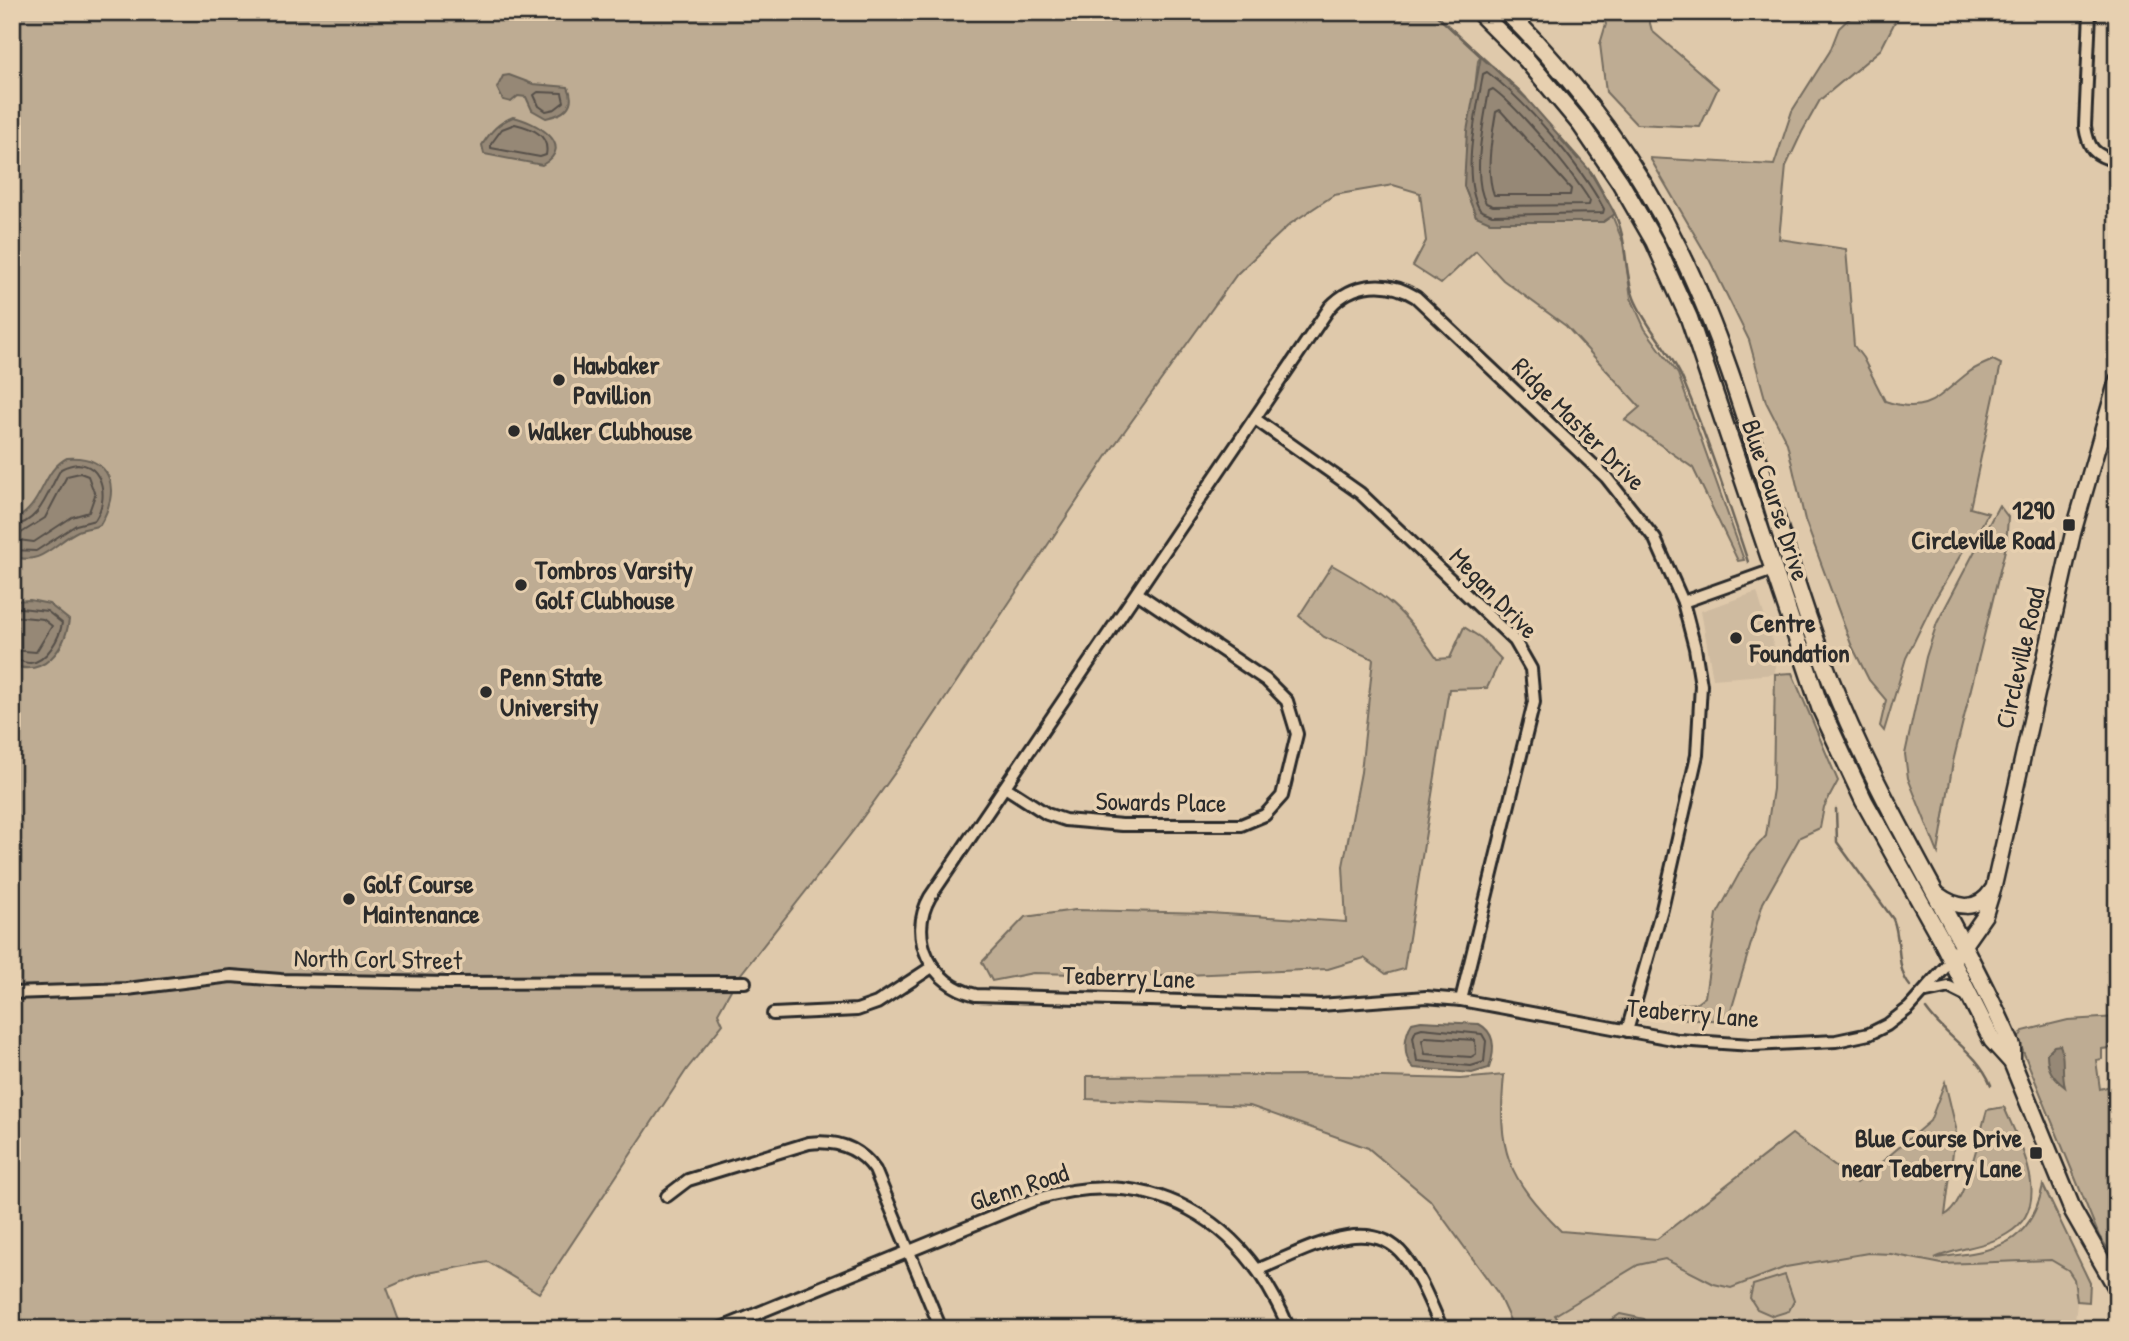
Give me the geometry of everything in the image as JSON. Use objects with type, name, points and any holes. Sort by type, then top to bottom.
[{"type":"main road","name":"Blue Course Drive","points":[[1479,12],[1526,59],[1581,125],[1620,182],[1654,241],[1689,318],[1808,676],[1849,771],[1992,1040],[2012,1062],[2073,1211],[2117,1288]]},
{"type":"main road","name":"Blue Course Drive","points":[[1507,12],[1555,62],[1598,115],[1636,172],[1678,247],[1717,341],[1831,681],[1872,776],[1965,944],[2012,1046],[2012,1062]]},
{"type":"street","points":[[2090,12],[2085,126],[2087,143],[2095,153],[2117,161]]},
{"type":"street","name":"Ridge Master Drive","points":[[1255,419],[1335,301],[1351,291],[1370,285],[1407,291],[1606,477],[1655,539],[1683,602],[1701,685],[1697,755],[1665,896],[1627,1031]]},
{"type":"street","name":"Circleville Road","points":[[1951,961],[1985,915],[1994,886],[2073,533],[2117,380]]},
{"type":"street","points":[[773,1014],[857,1010],[877,1003],[932,967],[920,933],[926,904],[1255,419]]},
{"type":"street","name":"Megan Drive","points":[[1255,419],[1360,494],[1515,641],[1531,668],[1534,702],[1461,1000]]},
{"type":"street","points":[[1683,602],[1773,570]]},
{"type":"street","name":"Sowards Place","points":[[1005,787],[1047,814],[1065,820],[1098,824],[1241,825],[1265,815],[1282,796],[1297,734],[1287,701],[1266,680],[1138,593]]},
{"type":"street","points":[[1937,894],[1954,905],[1971,906],[1983,901],[1994,886]]},
{"type":"street","name":"Teaberry Lane","points":[[932,967],[949,984],[976,995],[1320,1005],[1403,998],[1461,1000],[1678,1040],[1752,1045],[1849,1040],[1887,1026],[1923,993],[1951,961]]},
{"type":"street","name":"North Corl Street","points":[[12,993],[127,989],[231,976],[281,980],[448,984],[745,982]]},
{"type":"street","points":[[1923,993],[1949,987],[1970,998]]},
{"type":"street","points":[[667,1196],[688,1180],[809,1143],[837,1143],[858,1153],[875,1171],[942,1329]]},
{"type":"street","name":"Glenn Road","points":[[719,1329],[1034,1200],[1095,1187],[1152,1195],[1186,1207],[1225,1232],[1259,1269],[1289,1329]]},
{"type":"street","points":[[1259,1269],[1348,1235],[1378,1238],[1390,1244],[1411,1265],[1442,1329]]},
{"type":"shaded area","name":"Penn State University","points":[[12,12],[1433,12],[1481,56],[1478,61],[1464,186],[1476,216],[1603,222],[1612,215],[1623,242],[1631,298],[1645,329],[1678,374],[1744,560],[1738,561],[1693,468],[1625,420],[1640,407],[1566,326],[1503,280],[1476,251],[1441,284],[1413,266],[1426,241],[1420,193],[1393,185],[1334,195],[1290,224],[1237,274],[1111,450],[909,753],[853,831],[737,979],[718,1013],[723,1024],[687,1069],[539,1293],[488,1262],[417,1275],[387,1288],[402,1329],[12,1329]]},
{"type":"shaded area","points":[[1600,12],[1647,12],[1652,31],[1718,88],[1700,127],[1636,124],[1606,92],[1600,44],[1606,24]]},
{"type":"shaded area","points":[[1856,12],[1900,12],[1881,49],[1820,100],[1802,132],[1786,166],[1779,239],[1846,249],[1854,346],[1885,401],[1900,405],[1922,405],[1940,396],[1977,367],[1993,360],[2001,364],[1970,508],[1988,513],[1972,544],[1967,544],[1935,599],[1906,658],[1884,731],[1880,726],[1886,700],[1869,680],[1851,644],[1805,520],[1787,443],[1766,402],[1749,340],[1710,261],[1650,158],[1774,165],[1792,111],[1830,51],[1839,28]]},
{"type":"shaded area","points":[[1999,505],[2008,517],[2006,546],[1953,762],[1938,853],[1908,778],[1905,754],[1926,657],[1937,623]]},
{"type":"shaded area","points":[[1332,565],[1392,604],[1414,627],[1437,659],[1450,658],[1464,627],[1481,638],[1501,659],[1487,688],[1449,689],[1404,969],[1386,974],[1364,958],[1328,969],[1163,976],[1033,973],[992,981],[982,962],[1025,917],[1075,910],[1210,913],[1346,922],[1343,866],[1361,772],[1373,659],[1324,637],[1299,616]]},
{"type":"shaded area","points":[[1757,592],[1776,654],[1775,674],[1713,679],[1701,611]]},
{"type":"shaded area","points":[[1792,673],[1838,781],[1824,807],[1820,828],[1800,837],[1763,903],[1728,1021],[1674,1018],[1678,1005],[1697,1003],[1705,997],[1717,914],[1750,854],[1766,836],[1773,789],[1775,674]]},
{"type":"shaded area","points":[[2117,1017],[2117,1047],[2102,1049],[2102,1059],[2096,1060],[2100,1089],[2117,1084],[2117,1261],[2099,1236],[2018,1039],[2023,1031],[2068,1020]]},
{"type":"shaded area","points":[[1304,1075],[1460,1079],[1504,1075],[1502,1124],[1505,1144],[1517,1178],[1543,1212],[1561,1231],[1657,1239],[1792,1134],[1857,1183],[1930,1121],[1945,1082],[1956,1128],[1945,1215],[1952,1209],[1965,1184],[1987,1110],[2004,1107],[2030,1174],[2032,1191],[2022,1222],[2007,1234],[1990,1242],[1935,1258],[1974,1253],[2006,1243],[2029,1222],[2043,1185],[2090,1283],[2089,1302],[2077,1301],[2074,1279],[2068,1270],[2051,1260],[1942,1264],[1891,1254],[1868,1253],[1786,1267],[1731,1288],[1714,1284],[1665,1259],[1638,1265],[1555,1315],[1564,1329],[1514,1329],[1497,1292],[1430,1200],[1368,1148],[1250,1106],[1087,1099],[1087,1076]]},
{"type":"shaded area","points":[[1868,1253],[1891,1254],[1942,1264],[2051,1260],[2060,1263],[2074,1279],[2078,1295],[2074,1329],[1564,1329],[1554,1315],[1638,1265],[1652,1260],[1666,1259],[1678,1263],[1697,1277],[1731,1288],[1786,1267]]},
{"type":"shaded area","points":[[1785,1275],[1794,1301],[1789,1311],[1773,1316],[1757,1309],[1750,1298],[1753,1285]]},
{"type":"shaded area","points":[[1620,1314],[1644,1319],[1653,1329],[1598,1329]]},
{"type":"water","points":[[1481,56],[1519,90],[1592,173],[1615,214],[1603,222],[1490,222],[1476,216],[1464,186],[1467,131]]},
{"type":"water","points":[[509,75],[533,84],[568,87],[571,99],[567,108],[558,115],[546,118],[532,110],[526,97],[518,96],[511,102],[503,100],[497,88],[503,76]]},
{"type":"water","points":[[513,117],[541,129],[554,142],[556,150],[542,165],[484,154],[482,145],[489,136],[499,125]]},
{"type":"water","points":[[67,458],[95,462],[109,477],[110,499],[100,525],[78,531],[47,552],[31,559],[12,555],[12,521],[31,507],[52,472]]},
{"type":"water","points":[[30,600],[49,604],[69,620],[63,641],[51,658],[34,668],[23,668],[12,665],[12,601]]},
{"type":"water","points":[[1421,1021],[1479,1024],[1485,1028],[1493,1043],[1489,1068],[1472,1073],[1414,1068],[1406,1053],[1406,1040],[1412,1023]]},
{"type":"water","points":[[2060,1045],[2065,1087],[2051,1072],[2047,1059],[2047,1053],[2054,1046]]},
{"type":"waterway","points":[[1433,12],[1487,62]]},
{"type":"waterway","points":[[1492,66],[1526,98]]},
{"type":"waterway","points":[[1559,137],[1578,159]]},
{"type":"waterway","points":[[1590,171],[1608,202]]},
{"type":"waterway","points":[[1613,210],[1624,244],[1634,298],[1683,380],[1748,562]]},
{"type":"waterway","points":[[1836,809],[1837,842],[1893,919],[1902,971],[1910,986]]},
{"type":"waterway","points":[[1926,1009],[1978,1063],[1991,1085]]},
{"type":"place","name":"Hawbaker Pavillion","points":[[559,380]]},
{"type":"place","name":"Walker Clubhouse","points":[[514,431]]},
{"type":"place","name":"1290 Circleville Road","points":[[2069,525]]},
{"type":"place","name":"Tombros Varsity Golf Clubhouse","points":[[521,585]]},
{"type":"place","name":"Centre Foundation","points":[[1736,638]]},
{"type":"place","name":"Penn State University","points":[[486,692]]},
{"type":"place","name":"Golf Course Maintenance","points":[[349,899]]},
{"type":"place","name":"Blue Course Drive near Teaberry Lane","points":[[2036,1153]]}]
